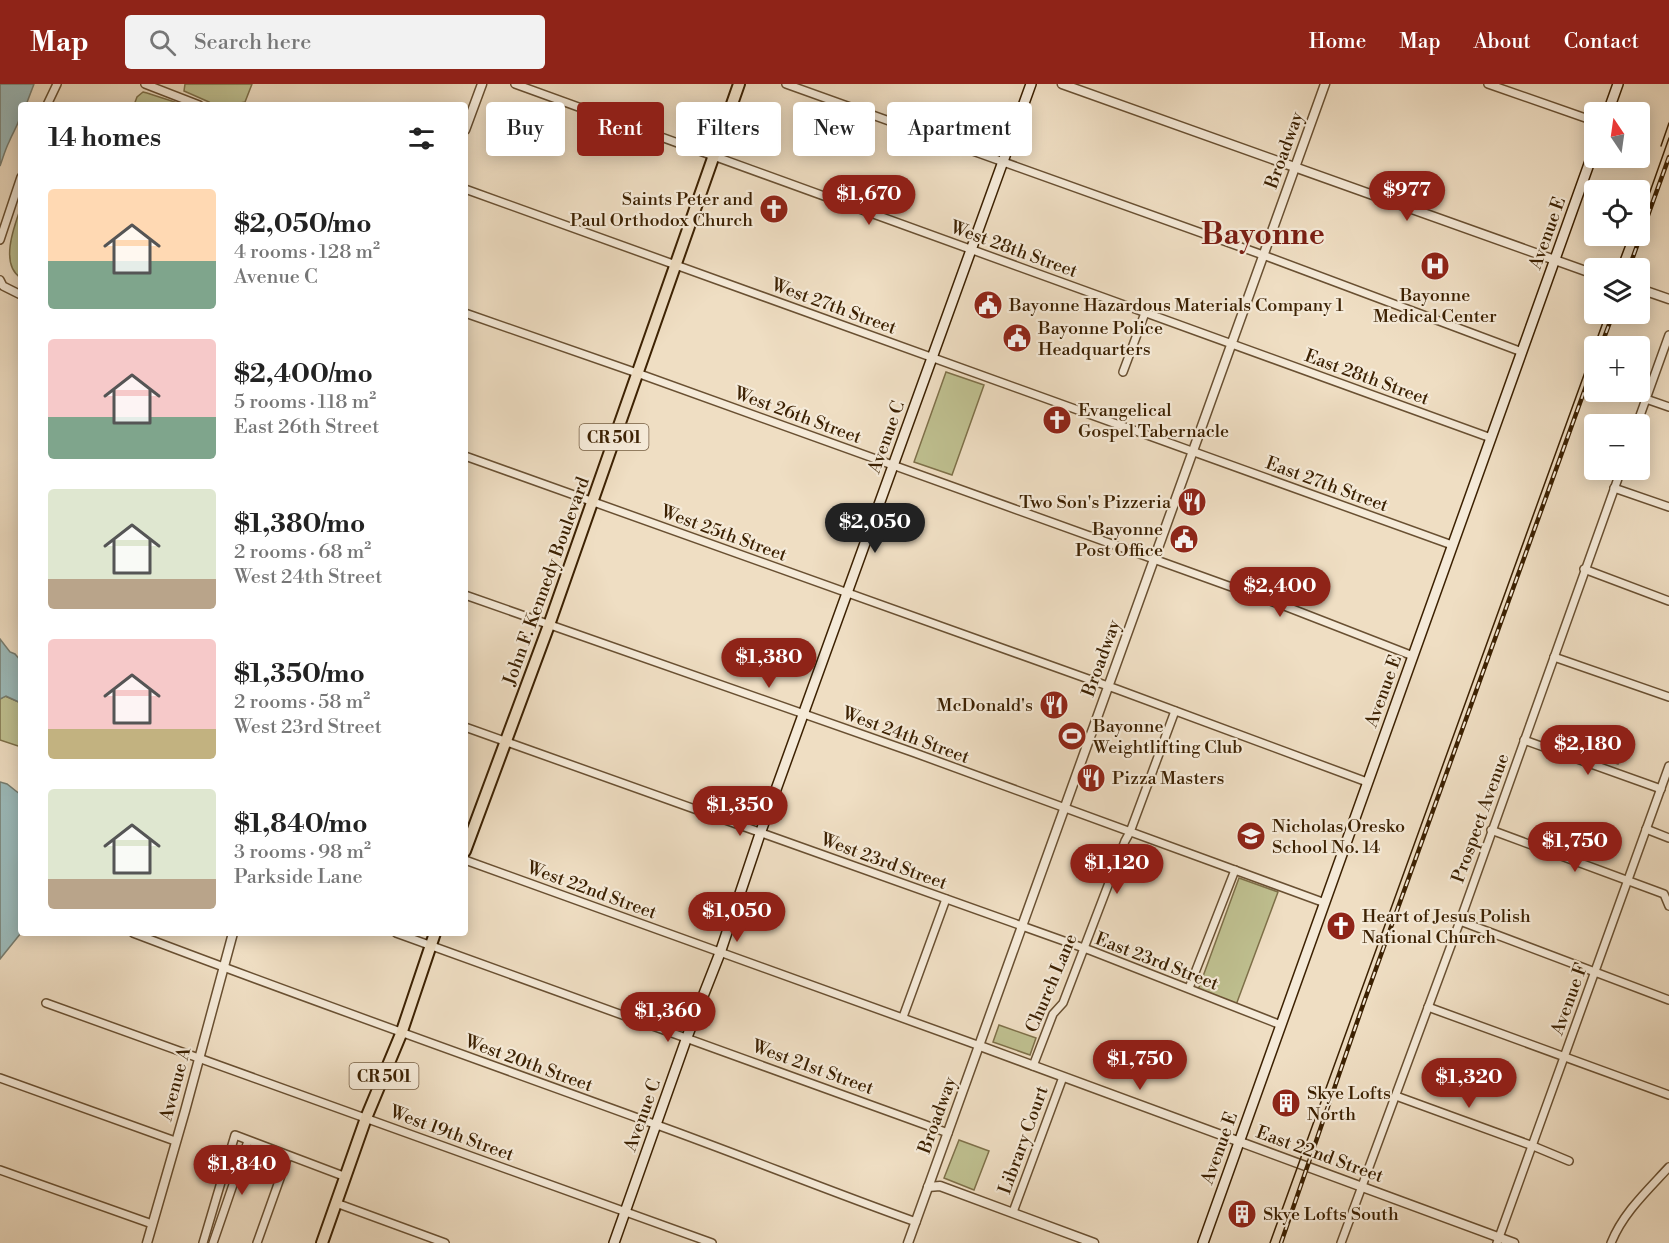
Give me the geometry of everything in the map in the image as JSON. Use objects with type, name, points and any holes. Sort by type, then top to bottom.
[{"type":"main road","name":"John F. Kennedy Boulevard","points":[[732,102],[739,84]]},
{"type":"main road","name":"Avenue C","points":[[615,1243],[687,1037],[720,953],[761,831],[1031,84]]},
{"type":"main road","points":[[1612,102],[1618,84]]},
{"type":"main road","name":"John F. Kennedy Boulevard","points":[[468,843],[549,625],[713,156]]},
{"type":"main road","name":"Avenue E","points":[[1203,1243],[1588,168]]},
{"type":"main road","name":"CR 501","points":[[322,1243],[366,1118],[401,1034],[434,936]]},
{"type":"street","points":[[48,102],[57,84]]},
{"type":"street","points":[[145,84],[192,102]]},
{"type":"street","points":[[468,122],[482,84]]},
{"type":"street","name":"West 28th Street","points":[[515,84],[676,143]]},
{"type":"street","points":[[786,84],[1263,255],[1522,352]]},
{"type":"street","points":[[1062,84],[1584,271]]},
{"type":"street","name":"Broadway","points":[[908,1243],[1325,84]]},
{"type":"street","points":[[1488,84],[1584,118]]},
{"type":"street","name":"West 28th Street","points":[[713,156],[1233,344]]},
{"type":"street","points":[[0,240],[18,186]]},
{"type":"street","name":"West 27th Street","points":[[468,190],[1193,451]]},
{"type":"street","points":[[0,280],[3,286],[18,294]]},
{"type":"street","points":[[1650,292],[1669,299]]},
{"type":"street","points":[[1123,372],[1145,313]]},
{"type":"street","name":"West 26th Street","points":[[468,314],[1287,608],[1413,656]]},
{"type":"street","points":[[1650,388],[1669,335]]},
{"type":"street","name":"East 28th Street","points":[[1233,344],[1491,438]]},
{"type":"street","points":[[1650,400],[1669,407]]},
{"type":"street","name":"East 27th Street","points":[[1193,451],[1452,545]]},
{"type":"street","name":"West 25th Street","points":[[468,457],[1367,782]]},
{"type":"street","name":"Prospect Avenue","points":[[1341,1243],[1460,921],[1617,480]]},
{"type":"street","points":[[1614,488],[1669,507]]},
{"type":"street","points":[[1584,569],[1669,601]]},
{"type":"street","name":"West 24th Street","points":[[468,596],[803,714],[1325,903]]},
{"type":"street","points":[[1554,657],[1669,697]]},
{"type":"street","name":"Church Lane","points":[[1033,1066],[1053,1014],[1063,1003],[1130,832],[1174,711]]},
{"type":"street","name":"West 23rd Street","points":[[468,728],[1022,926]]},
{"type":"street","points":[[1524,740],[1661,789]]},
{"type":"street","name":"Avenue F","points":[[1498,1240],[1669,766]]},
{"type":"street","points":[[1491,830],[1664,894],[1669,906]]},
{"type":"street","points":[[1646,830],[1669,838]]},
{"type":"street","name":"West 22nd Street","points":[[468,861],[980,1046]]},
{"type":"street","points":[[1189,988],[1235,870]]},
{"type":"street","points":[[903,1017],[946,899]]},
{"type":"street","points":[[1460,921],[1669,1000]]},
{"type":"street","name":"East 23rd Street","points":[[1022,926],[1281,1024]]},
{"type":"street","name":"West 20th Street","points":[[141,936],[401,1034],[656,1124],[851,1199],[916,1221]]},
{"type":"street","name":"Avenue A","points":[[147,1243],[232,936]]},
{"type":"street","name":"West 21st Street","points":[[404,936],[948,1133]]},
{"type":"street","name":"West 19th Street","points":[[45,1003],[712,1243]]},
{"type":"street","points":[[1428,1007],[1669,1095]]},
{"type":"street","name":"East 22nd Street","points":[[980,1046],[1362,1187],[1498,1240],[1514,1243]]},
{"type":"street","name":"Library Court","points":[[1012,1212],[1063,1077]]},
{"type":"street","points":[[0,1078],[175,1141]]},
{"type":"street","points":[[1396,1096],[1569,1161]]},
{"type":"street","points":[[203,1243],[235,1135],[345,1177]]},
{"type":"street","points":[[213,1243],[248,1141]]},
{"type":"street","points":[[257,1243],[288,1156]]},
{"type":"street","points":[[1611,1243],[1624,1219],[1669,1167]]},
{"type":"street","points":[[0,1170],[152,1224]]},
{"type":"street","points":[[928,1187],[940,1186],[1094,1243]]},
{"type":"street","points":[[336,1203],[445,1243]]},
{"type":"green space","points":[[185,84],[252,84],[245,102],[209,102],[184,91]]},
{"type":"green space","points":[[143,92],[175,102],[135,102]]},
{"type":"green space","points":[[18,216],[18,275],[11,265],[10,256]]},
{"type":"green space","points":[[946,372],[984,385],[952,475],[914,462]]},
{"type":"green space","points":[[5,696],[18,702],[18,746],[0,740],[0,699]]},
{"type":"green space","points":[[1619,734],[1628,737],[1618,764],[1609,761]]},
{"type":"green space","points":[[1239,878],[1278,892],[1236,1005],[1198,990]]},
{"type":"green space","points":[[999,1025],[1036,1038],[1030,1055],[993,1042]]},
{"type":"green space","points":[[959,1140],[989,1151],[974,1190],[944,1178]]},
{"type":"water","points":[[0,84],[34,84],[27,102],[18,102],[18,123],[0,166]]},
{"type":"water","points":[[0,639],[10,652],[18,658],[18,702],[6,696],[0,699]]},
{"type":"water","points":[[0,782],[7,784],[18,793],[19,936],[0,959]]},
{"type":"tram line","points":[[1661,146],[1669,123]]},
{"type":"tram line","points":[[1650,192],[1669,138]]},
{"type":"tram line","points":[[1621,258],[1625,246]]},
{"type":"tram line","points":[[1270,1243],[1602,324]]},
{"type":"railway","points":[[1633,258],[1669,157]]},
{"type":"railway","points":[[1605,336],[1609,324]]},
{"type":"railway","points":[[1281,1243],[1364,1002],[1584,392]]},
{"type":"place","name":"Saints Peter and Paul Orthodox Church","points":[[774,209]]},
{"type":"place","name":"Bayonne Medical Center","points":[[1435,266]]},
{"type":"place","name":"Bayonne Hazardous Materials Company 1","points":[[988,305]]},
{"type":"place","name":"Bayonne Police Headquarters","points":[[1017,338]]},
{"type":"place","name":"Evangelical Gospel Tabernacle","points":[[1057,420]]},
{"type":"place","name":"Two Son's Pizzeria","points":[[1192,502]]},
{"type":"place","name":"Bayonne Post Office","points":[[1184,539]]},
{"type":"place","name":"McDonald's","points":[[1054,705]]},
{"type":"place","name":"Bayonne Weightlifting Club","points":[[1072,736]]},
{"type":"place","name":"Pizza Masters","points":[[1091,778]]},
{"type":"place","name":"Nicholas Oresko School No. 14","points":[[1251,836]]},
{"type":"place","name":"Heart of Jesus Polish National Church","points":[[1341,926]]},
{"type":"place","name":"Skye Lofts North","points":[[1286,1103]]},
{"type":"place","name":"Skye Lofts South","points":[[1242,1214]]},
{"type":"district","name":"Bayonne","points":[[1263,234]]}]
